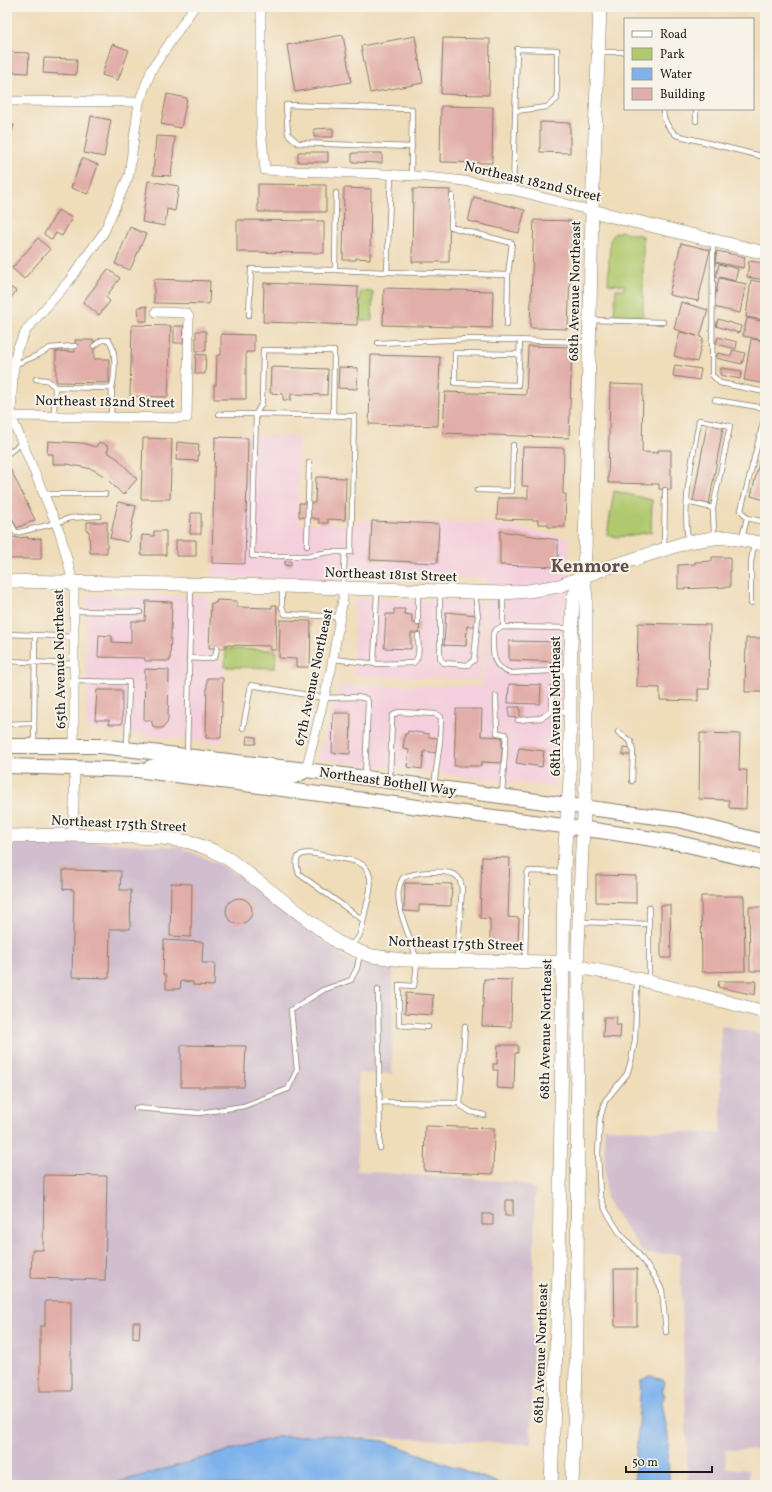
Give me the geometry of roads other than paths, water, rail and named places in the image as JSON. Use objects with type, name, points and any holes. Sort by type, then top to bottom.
[{"type":"main road","name":"Northeast Bothell Way","points":[[7,746],[74,745],[127,749],[306,770],[679,820],[765,842]]},
{"type":"main road","points":[[7,755],[53,754],[74,745]]},
{"type":"main road","points":[[137,770],[171,764],[282,779],[295,776],[306,770]]},
{"type":"main road","name":"Northeast Bothell Way","points":[[7,766],[137,770],[583,828],[679,843],[765,863]]},
{"type":"street","points":[[9,416],[17,349],[27,329],[70,281],[104,232],[129,175],[139,102],[152,69],[194,7]]},
{"type":"street","name":"Northeast 182nd Street","points":[[261,7],[261,128],[265,170],[411,176],[456,180],[513,190],[592,211],[765,253]]},
{"type":"street","name":"68th Avenue Northeast","points":[[572,1485],[578,1339],[579,967],[583,828],[586,782],[586,597],[583,576],[586,553],[589,320],[600,7]]},
{"type":"street","points":[[7,101],[139,102]]},
{"type":"street","name":"Northeast 182nd Street","points":[[9,416],[187,418],[189,317],[186,313],[156,312]]},
{"type":"street","name":"65th Avenue Northeast","points":[[9,416],[56,523],[70,566],[74,591],[74,745]]},
{"type":"street","name":"Northeast 181st Street","points":[[7,581],[282,586],[502,593],[559,586],[583,576],[688,542],[714,538],[754,541]]},
{"type":"street","name":"68th Avenue Northeast","points":[[551,1485],[559,1262],[562,964],[566,826],[570,780],[571,628],[573,598],[583,576]]},
{"type":"street","name":"67th Avenue Northeast","points":[[306,770],[333,659],[343,588]]},
{"type":"street","points":[[73,835],[75,767]]},
{"type":"street","name":"Northeast 175th Street","points":[[7,836],[73,835],[163,838],[190,842],[214,851],[230,860],[337,942],[354,950],[389,959],[525,961],[562,964],[643,981],[765,1012]]},
{"type":"lane","points":[[513,190],[517,49],[557,50],[557,99],[547,107],[516,111]]},
{"type":"lane","points":[[598,52],[624,52]]},
{"type":"lane","points":[[411,176],[412,147],[412,109],[286,105],[288,134],[298,143],[308,145],[412,147]]},
{"type":"lane","points":[[663,110],[664,119],[668,127],[676,135],[765,157]]},
{"type":"lane","points":[[696,110],[696,121]]},
{"type":"lane","points":[[387,272],[391,175]]},
{"type":"lane","points":[[335,270],[336,193]]},
{"type":"lane","points":[[452,196],[452,227],[512,243],[508,275],[507,325]]},
{"type":"lane","points":[[713,240],[712,375],[720,382],[765,392]]},
{"type":"lane","points":[[250,315],[251,269],[508,275]]},
{"type":"lane","points":[[589,320],[663,322]]},
{"type":"lane","points":[[378,343],[470,339],[589,342]]},
{"type":"lane","points":[[94,346],[102,340],[109,340],[113,346],[114,378],[112,388],[111,417]]},
{"type":"lane","points":[[519,354],[455,353],[455,383],[518,385],[520,340]]},
{"type":"lane","points":[[14,365],[38,355],[50,348],[75,346]]},
{"type":"lane","points":[[220,414],[256,414],[333,415],[354,416],[351,552],[330,552],[307,556],[252,556],[256,414],[262,403],[263,350],[334,352],[333,415]]},
{"type":"lane","points":[[36,379],[47,380],[55,387],[112,388]]},
{"type":"lane","points":[[54,417],[55,387]]},
{"type":"lane","points":[[715,400],[765,408]]},
{"type":"lane","points":[[751,604],[751,562],[754,541],[747,518],[741,510],[765,415]]},
{"type":"lane","points":[[688,542],[686,530],[687,502],[699,420],[730,426],[713,508],[714,538]]},
{"type":"lane","points":[[7,454],[22,443]]},
{"type":"lane","points":[[477,490],[512,491],[513,445]]},
{"type":"lane","points":[[307,546],[309,463]]},
{"type":"lane","points":[[664,549],[665,490]]},
{"type":"lane","points":[[44,494],[105,494]]},
{"type":"lane","points":[[687,502],[713,508]]},
{"type":"lane","points":[[7,514],[16,533],[70,518],[99,516]]},
{"type":"lane","points":[[747,518],[765,522]]},
{"type":"lane","points":[[343,588],[345,552]]},
{"type":"lane","points":[[187,756],[191,584]]},
{"type":"lane","points":[[282,586],[282,607],[285,614],[340,617]]},
{"type":"lane","points":[[374,664],[377,589]]},
{"type":"lane","points":[[418,591],[418,623]]},
{"type":"lane","points":[[440,591],[440,658],[444,664],[468,665],[474,660],[477,630],[478,617],[475,592]]},
{"type":"lane","points":[[502,593],[503,627]]},
{"type":"lane","points":[[74,611],[140,612]]},
{"type":"lane","points":[[570,670],[511,673],[502,671],[493,659],[493,633],[503,627],[571,628]]},
{"type":"lane","points":[[7,634],[36,634],[74,637]]},
{"type":"lane","points":[[34,746],[36,634]]},
{"type":"lane","points":[[333,659],[374,664],[413,663],[418,657],[418,636]]},
{"type":"lane","points":[[189,658],[207,659],[215,657],[217,648]]},
{"type":"lane","points":[[7,661],[74,664]]},
{"type":"lane","points":[[74,681],[129,682],[127,749]]},
{"type":"lane","points":[[243,728],[251,684],[324,698],[357,697],[367,700],[365,778]]},
{"type":"lane","points":[[552,688],[552,711]]},
{"type":"lane","points":[[496,696],[497,733],[505,734],[506,736],[501,797]]},
{"type":"lane","points":[[518,720],[541,718],[552,711],[571,711]]},
{"type":"lane","points":[[390,782],[392,716],[398,712],[436,714],[441,717],[440,741],[434,788]]},
{"type":"lane","points":[[7,724],[34,723]]},
{"type":"lane","points":[[618,732],[631,742],[633,752],[632,781]]},
{"type":"lane","points":[[136,1108],[200,1114],[244,1106],[288,1088],[297,1070],[291,1010],[323,990],[351,980],[357,968],[354,950],[359,937],[363,920],[370,890],[370,880],[366,867],[360,863],[307,852],[302,854],[298,858],[296,864],[300,874],[363,920]]},
{"type":"lane","points":[[525,961],[526,874],[529,871],[564,872]]},
{"type":"lane","points":[[428,1027],[399,1025],[399,985],[414,986],[417,960],[400,908],[399,888],[403,878],[410,874],[449,873],[457,877],[461,883],[457,960]]},
{"type":"lane","points":[[649,907],[649,924],[643,981],[631,1061],[627,1074],[605,1101],[600,1119],[598,1153],[600,1195],[606,1211],[620,1232],[655,1277],[662,1290],[666,1332]]},
{"type":"lane","points":[[580,922],[649,924]]},
{"type":"lane","points":[[378,990],[380,1148]]},
{"type":"lane","points":[[465,1026],[460,1105],[471,1112],[484,1115]]},
{"type":"lane","points":[[379,1102],[460,1102]]},
{"type":"water","points":[[650,1376],[663,1380],[664,1382],[662,1390],[665,1396],[662,1401],[668,1436],[669,1482],[666,1485],[634,1485],[641,1381]]},
{"type":"water","points":[[331,1435],[384,1441],[504,1485],[113,1485],[277,1437]]},
{"type":"district","name":"Kenmore","points":[[590,566]]}]
